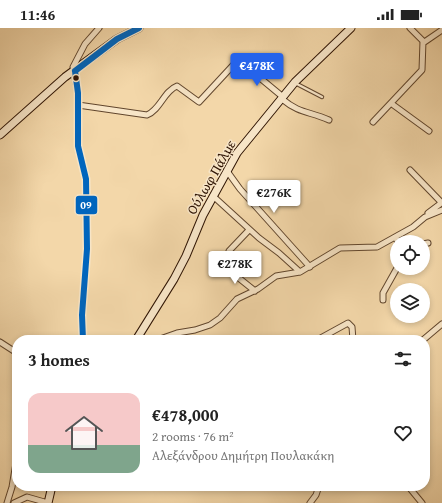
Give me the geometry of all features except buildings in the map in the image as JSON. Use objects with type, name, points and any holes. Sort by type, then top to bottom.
[{"type":"street","points":[[83,335],[82,315],[87,249],[86,179],[78,146],[76,71],[73,67],[85,44],[99,28]]},
{"type":"street","points":[[0,135],[49,90],[117,39],[139,28]]},
{"type":"street","name":"Ούλωφ Πάλμε","points":[[139,335],[174,279],[213,196],[242,147],[295,82],[351,28]]},
{"type":"street","points":[[373,122],[392,104],[422,70],[423,43],[410,28]]},
{"type":"street","points":[[423,43],[442,30]]},
{"type":"street","points":[[78,105],[147,115],[152,112],[167,94],[177,86],[199,102],[235,62],[242,63],[299,111],[318,115],[329,120]]},
{"type":"street","points":[[392,104],[429,132]]},
{"type":"street","points":[[399,235],[414,227],[440,204],[440,201],[410,170]]},
{"type":"street","points":[[227,171],[240,189],[310,267]]},
{"type":"street","points":[[213,196],[249,230],[300,272]]},
{"type":"street","points":[[425,218],[442,210]]},
{"type":"street","points":[[249,230],[229,251],[225,267],[255,290]]},
{"type":"street","points":[[174,335],[206,326],[220,318],[237,299],[279,275],[300,272],[340,248],[375,248],[390,240]]},
{"type":"street","points":[[383,300],[383,293],[393,275]]},
{"type":"street","points":[[326,335],[348,323],[352,327],[353,335]]},
{"type":"street","points":[[429,335],[442,324]]},
{"type":"street","points":[[0,342],[12,350]]},
{"type":"street","points":[[7,503],[12,487]]},
{"type":"street","points":[[14,503],[27,496],[48,503],[51,491]]},
{"type":"street","points":[[310,503],[318,491]]},
{"type":"street","points":[[412,491],[422,503]]},
{"type":"lane","points":[[295,82],[322,97]]},
{"type":"transit line","name":"09","points":[[75,71],[117,39],[139,28]]},
{"type":"transit line","name":"09","points":[[75,71],[78,93],[78,146],[86,179],[87,249],[82,315],[83,335]]}]
